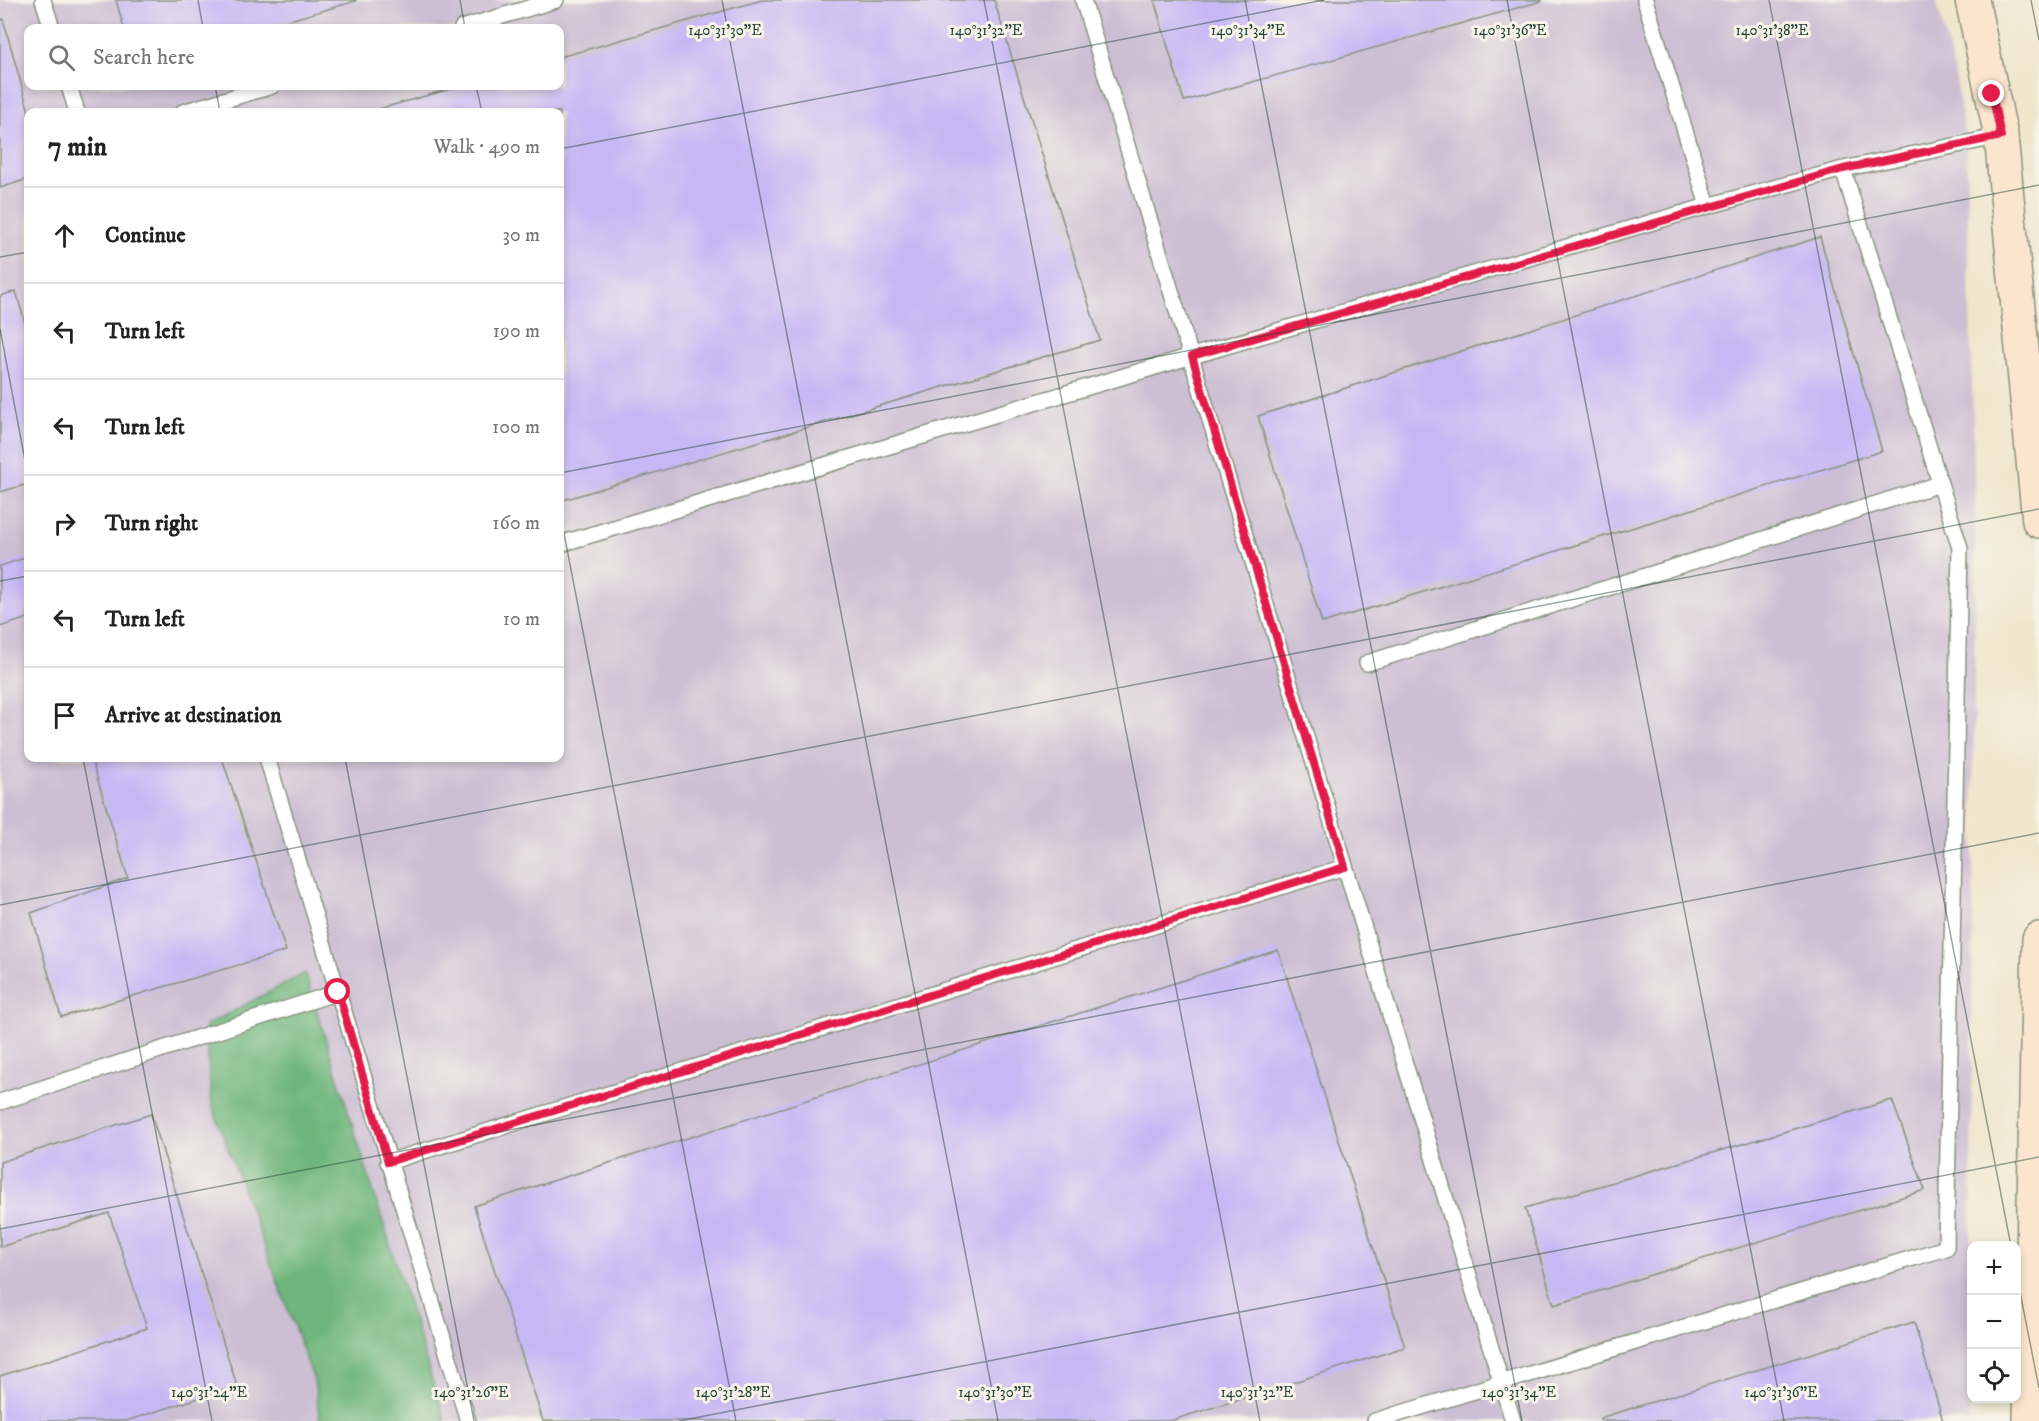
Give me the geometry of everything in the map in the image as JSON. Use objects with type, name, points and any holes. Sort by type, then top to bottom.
[{"type":"street","points":[[1972,0],[2001,136],[2039,521]]},
{"type":"street","points":[[2030,1421],[2039,939]]},
{"type":"lane","points":[[43,0],[51,24]]},
{"type":"lane","points":[[475,24],[556,0]]},
{"type":"lane","points":[[1083,0],[1513,1421]]},
{"type":"lane","points":[[1645,0],[1708,206]]},
{"type":"lane","points":[[70,90],[76,108]]},
{"type":"lane","points":[[197,108],[258,90]]},
{"type":"lane","points":[[564,542],[1708,206],[1843,169],[2001,136]]},
{"type":"lane","points":[[1375,1421],[1946,1248],[1960,548],[1843,169]]},
{"type":"lane","points":[[1367,663],[1940,484]]},
{"type":"lane","points":[[268,762],[468,1421]]},
{"type":"lane","points":[[388,1162],[1345,867]]},
{"type":"lane","points":[[0,1102],[338,992]]},
{"type":"shaded area","points":[[0,0],[1936,0],[1956,79],[1966,145],[1975,505],[1971,1241],[1967,1241],[1967,1403],[1970,1403],[1970,1421],[0,1421]]},
{"type":"green space","points":[[305,973],[445,1421],[320,1421],[314,1380],[212,1105],[205,1026]]},
{"type":"building","points":[[116,0],[356,0],[276,24],[123,24]]},
{"type":"building","points":[[762,0],[994,0],[1100,340],[564,500],[564,108],[382,108],[447,90],[564,90],[564,56]]},
{"type":"building","points":[[1154,0],[1542,0],[1542,1],[1184,101]]},
{"type":"building","points":[[3,19],[28,108],[24,108],[24,180],[0,188],[0,21]]},
{"type":"building","points":[[1820,237],[1882,451],[1322,623],[1258,416]]},
{"type":"building","points":[[16,291],[24,320],[24,485],[0,492],[0,296]]},
{"type":"building","points":[[24,558],[24,619],[0,627],[0,566]]},
{"type":"building","points":[[92,762],[223,762],[286,951],[61,1017],[31,913],[128,878]]},
{"type":"building","points":[[1278,950],[1405,1347],[1170,1421],[543,1421],[474,1206]]},
{"type":"building","points":[[1892,1100],[1925,1190],[1554,1305],[1525,1208]]},
{"type":"building","points":[[151,1114],[237,1386],[126,1421],[0,1421],[0,1376],[147,1328],[109,1213],[0,1247],[0,1162]]},
{"type":"building","points":[[1914,1322],[1943,1421],[1601,1421],[1600,1418]]},
{"type":"route","points":[[338,992],[388,1162],[1345,867],[1192,356],[1843,169],[2001,136],[1992,94]]}]
